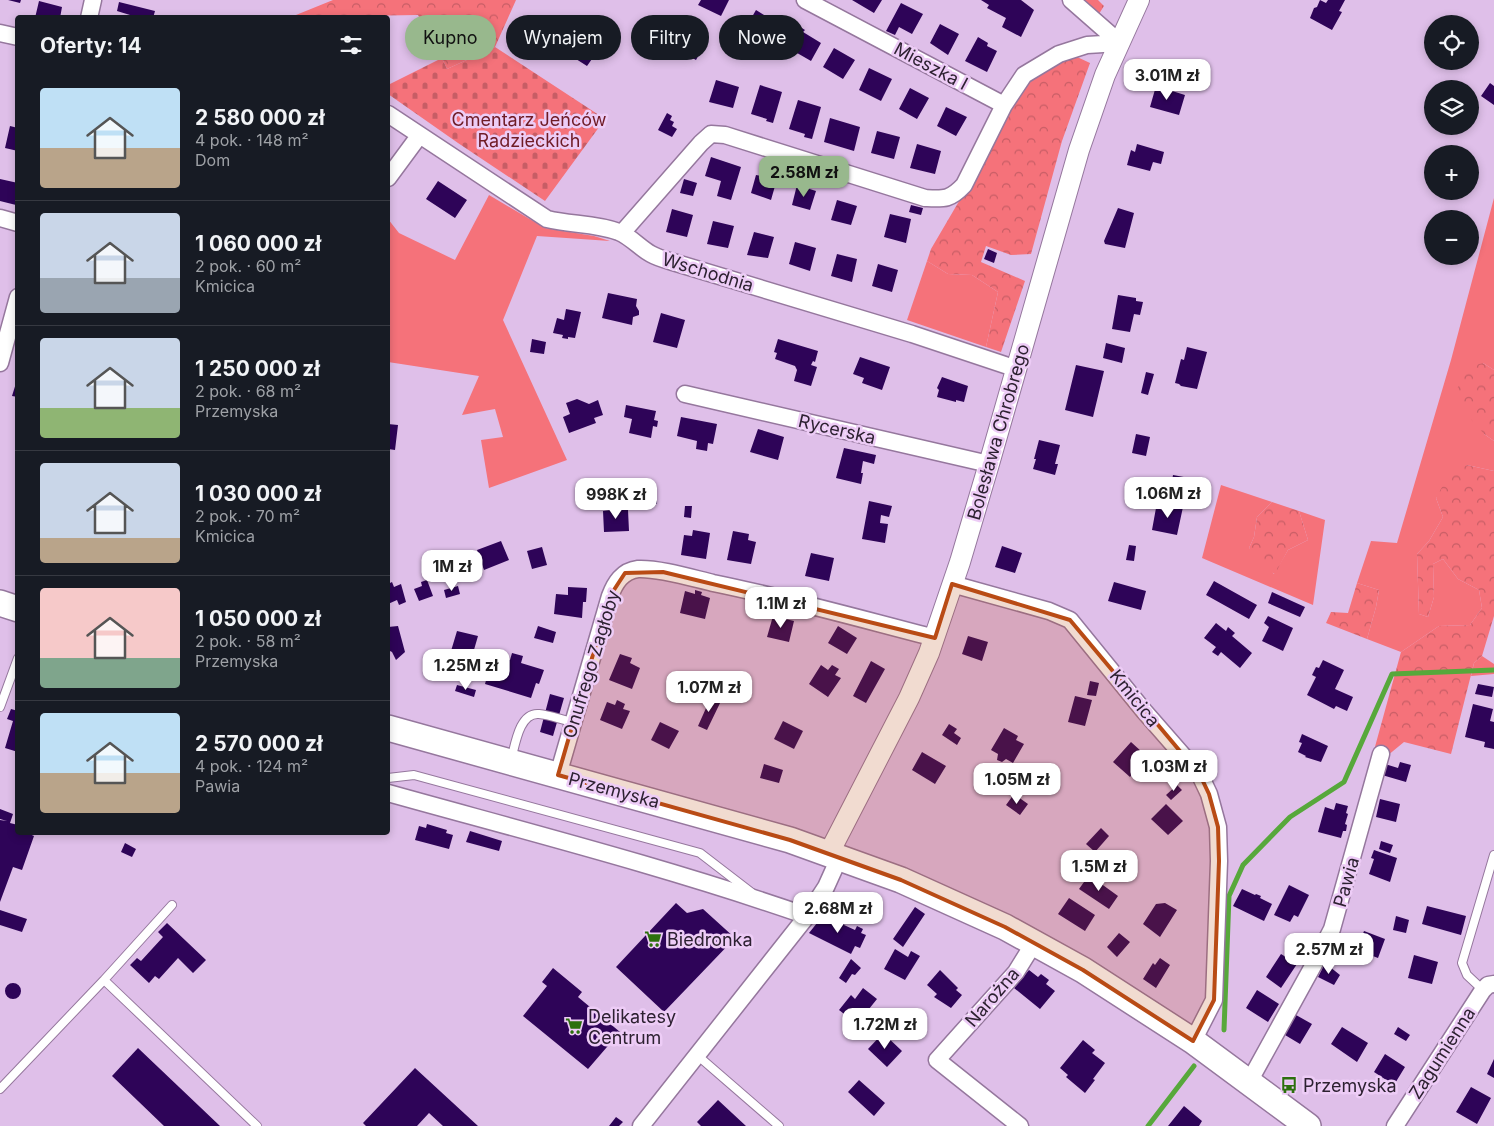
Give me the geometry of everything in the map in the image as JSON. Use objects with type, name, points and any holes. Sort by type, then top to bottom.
[{"type":"main road","points":[[0,603],[15,607]]},
{"type":"main road","name":"Przemyska","points":[[390,729],[782,837],[901,880],[1005,927],[1083,970],[1194,1041],[1308,1126]]},
{"type":"street","points":[[90,15],[93,0]]},
{"type":"street","name":"Mieszka I","points":[[805,0],[1004,105]]},
{"type":"street","points":[[1071,0],[1120,43]]},
{"type":"street","name":"Bolesława Chrobrego","points":[[834,855],[909,698],[935,638],[989,464],[1079,150],[1105,75],[1139,0]]},
{"type":"street","points":[[0,33],[15,36]]},
{"type":"street","points":[[622,233],[711,134],[725,135],[925,198],[944,199],[954,195],[964,185],[1004,105],[1024,75],[1059,54],[1087,45],[1120,43]]},
{"type":"street","name":"Wschodnia","points":[[390,115],[547,219],[605,227],[622,233],[652,255],[666,260],[912,334],[1017,369]]},
{"type":"street","points":[[390,175],[419,136]]},
{"type":"street","points":[[0,218],[15,222]]},
{"type":"street","points":[[0,363],[15,319]]},
{"type":"street","name":"Rycerska","points":[[685,394],[989,464]]},
{"type":"street","name":"Onufrego Zagłoby","points":[[558,775],[614,584],[625,572],[638,569],[663,572],[755,592],[935,638]]},
{"type":"street","name":"Kmicica","points":[[952,584],[1049,611],[1070,620],[1144,711],[1200,775],[1209,794],[1218,827],[1219,860],[1214,1000],[1194,1041]]},
{"type":"street","name":"Pawia","points":[[1249,1082],[1314,966],[1332,929],[1381,754]]},
{"type":"street","points":[[390,794],[762,900],[807,916]]},
{"type":"street","points":[[641,1126],[807,916],[826,887],[834,855]]},
{"type":"street","name":"Narożna","points":[[1020,1126],[938,1060],[1016,972],[1034,943]]},
{"type":"street","name":"Zagumienna","points":[[1395,1126],[1488,987]]},
{"type":"lane","points":[[0,708],[15,666]]},
{"type":"lane","points":[[511,762],[521,724],[530,714],[573,722]]},
{"type":"lane","points":[[390,778],[414,775],[700,853],[762,900]]},
{"type":"lane","points":[[1488,987],[1467,975],[1462,963],[1494,855]]},
{"type":"lane","points":[[0,1089],[104,980],[172,905]]},
{"type":"lane","points":[[104,980],[257,1126]]},
{"type":"lane","points":[[697,1055],[779,1126]]},
{"type":"highlighted area","points":[[663,572],[935,638],[952,584],[1070,620],[1200,775],[1209,794],[1218,827],[1219,861],[1214,1000],[1193,1041],[1083,970],[1005,927],[901,880],[790,840],[558,775],[610,596],[625,573]]},
{"type":"green space","points":[[333,0],[516,0],[509,15],[506,15],[506,22],[496,45],[496,15],[296,15]]},
{"type":"green space","points":[[1079,0],[1098,0],[1104,6],[1097,17]]},
{"type":"green space","name":"Cmentarz Jeńców Radzieckich","points":[[496,48],[506,54],[506,60],[515,60],[605,119],[545,201],[390,95],[390,84],[438,60],[443,60],[447,69],[467,60],[496,60]]},
{"type":"green space","points":[[1075,56],[1090,63],[1062,141],[1031,254],[1011,255],[986,246],[981,262],[1025,281],[1001,352],[986,347],[998,292],[972,275],[948,274],[927,261],[931,249],[1006,121],[1022,87],[1047,70]]},
{"type":"green space","points":[[443,60],[467,60],[447,69]]},
{"type":"green space","points":[[489,195],[545,228],[594,236],[610,241],[537,236],[503,320],[567,460],[489,488],[481,440],[503,437],[495,409],[462,415],[479,376],[390,362],[390,222],[399,233],[455,260]]},
{"type":"green space","points":[[1494,198],[1494,370],[1483,363],[1484,434],[1494,441],[1494,471],[1467,465],[1436,498],[1443,517],[1429,541],[1417,554],[1419,614],[1428,617],[1434,597],[1433,564],[1443,559],[1458,579],[1479,590],[1482,608],[1470,625],[1439,626],[1401,652],[1367,639],[1379,590],[1357,583],[1371,541],[1397,543],[1451,360],[1476,265],[1479,265],[1479,255]]},
{"type":"green space","points":[[927,261],[948,274],[972,275],[998,292],[986,347],[907,320]]},
{"type":"green space","points":[[1483,363],[1494,370],[1494,441],[1484,434],[1462,409],[1456,391],[1468,367]]},
{"type":"green space","points":[[1467,465],[1494,471],[1494,616],[1482,656],[1474,663],[1451,754],[1404,742],[1387,756],[1373,754],[1401,652],[1439,626],[1470,625],[1482,608],[1479,590],[1458,579],[1443,559],[1433,564],[1434,597],[1428,617],[1419,614],[1417,554],[1429,541],[1443,517],[1436,498],[1449,474]]},
{"type":"green space","points":[[1221,485],[1272,502],[1257,517],[1254,537],[1249,548],[1274,574],[1288,550],[1308,540],[1299,511],[1325,520],[1313,605],[1202,558]]},
{"type":"green space","points":[[1272,502],[1299,511],[1308,540],[1288,550],[1275,574],[1261,568],[1249,548],[1254,537],[1257,517]]},
{"type":"green space","points":[[1357,583],[1379,590],[1367,639],[1326,623],[1331,612],[1348,613]]},
{"type":"green space","points":[[1482,656],[1494,664],[1494,674],[1471,676],[1474,663]]},
{"type":"building","points":[[8,0],[21,0],[20,3]]},
{"type":"building","points":[[701,0],[729,0],[722,15],[698,5]]},
{"type":"building","points":[[852,0],[882,0],[874,13]]},
{"type":"building","points":[[981,0],[1021,0],[1034,10],[1021,37],[1002,27],[1006,18],[987,8],[989,5]]},
{"type":"building","points":[[1320,0],[1326,3],[1328,0],[1345,0],[1339,11],[1342,12],[1332,30],[1310,18]]},
{"type":"building","points":[[39,1],[62,7],[61,15],[36,15]]},
{"type":"building","points":[[119,2],[155,11],[154,15],[130,15],[117,11]]},
{"type":"building","points":[[901,3],[923,14],[912,34],[899,27],[895,35],[886,31]]},
{"type":"building","points":[[756,10],[764,15],[753,15]]},
{"type":"building","points":[[940,24],[959,34],[948,55],[930,43]]},
{"type":"building","points":[[804,33],[821,43],[811,61],[804,57]]},
{"type":"building","points":[[978,37],[988,43],[987,46],[997,51],[987,72],[965,61]]},
{"type":"building","points":[[834,48],[855,60],[843,79],[823,67]]},
{"type":"building","points":[[578,60],[591,60],[587,66]]},
{"type":"building","points":[[869,68],[892,79],[881,101],[859,90]]},
{"type":"building","points":[[716,80],[739,87],[733,108],[709,102]]},
{"type":"building","points":[[1490,83],[1494,86],[1494,105],[1481,96]]},
{"type":"building","points":[[760,85],[782,92],[773,123],[751,114]]},
{"type":"building","points":[[1156,86],[1185,95],[1179,115],[1150,107]]},
{"type":"building","points":[[910,88],[929,98],[917,119],[899,109]]},
{"type":"building","points":[[798,100],[821,107],[812,139],[804,137],[805,134],[789,129]]},
{"type":"building","points":[[946,107],[967,117],[956,136],[937,126]]},
{"type":"building","points":[[667,113],[672,116],[670,120],[674,122],[672,126],[677,129],[672,137],[658,130]]},
{"type":"building","points":[[830,118],[860,127],[854,151],[824,142]]},
{"type":"building","points":[[10,126],[15,127],[15,150],[5,148]]},
{"type":"building","points":[[877,131],[900,137],[894,159],[871,153]]},
{"type":"building","points":[[917,144],[941,151],[935,174],[910,168]]},
{"type":"building","points":[[1137,144],[1164,152],[1161,164],[1153,162],[1150,171],[1127,165],[1131,150],[1135,152]]},
{"type":"building","points":[[711,157],[741,167],[731,200],[717,196],[721,181],[705,176]]},
{"type":"building","points":[[756,175],[777,179],[771,200],[751,193]]},
{"type":"building","points":[[0,179],[15,182],[15,205],[0,201]]},
{"type":"building","points":[[684,179],[697,183],[693,196],[680,193]]},
{"type":"building","points":[[438,181],[467,200],[455,218],[426,199]]},
{"type":"building","points":[[797,185],[816,191],[810,210],[792,205]]},
{"type":"building","points":[[837,200],[857,206],[851,225],[831,220]]},
{"type":"building","points":[[911,205],[923,208],[921,215],[909,212]]},
{"type":"building","points":[[1118,208],[1134,213],[1125,248],[1105,244],[1104,241]]},
{"type":"building","points":[[672,209],[693,215],[687,237],[666,232]]},
{"type":"building","points":[[890,214],[911,219],[906,243],[884,237]]},
{"type":"building","points":[[713,221],[734,226],[728,248],[707,244]]},
{"type":"building","points":[[754,232],[774,237],[768,258],[747,255]]},
{"type":"building","points":[[795,242],[816,248],[810,271],[789,264]]},
{"type":"building","points":[[988,249],[997,253],[994,263],[984,259]]},
{"type":"building","points":[[837,254],[857,259],[852,282],[831,276]]},
{"type":"building","points":[[878,264],[898,270],[892,292],[872,286]]},
{"type":"building","points":[[608,293],[637,299],[636,306],[639,315],[633,317],[632,325],[602,318]]},
{"type":"building","points":[[1118,295],[1136,298],[1136,301],[1143,302],[1140,315],[1134,314],[1130,332],[1112,329]]},
{"type":"building","points":[[566,309],[581,312],[575,338],[562,338],[563,335],[553,333],[557,318],[564,320]]},
{"type":"building","points":[[661,313],[685,320],[677,348],[653,342]]},
{"type":"building","points":[[532,339],[546,342],[544,354],[530,352]]},
{"type":"building","points":[[778,339],[818,351],[815,362],[813,361],[811,365],[817,367],[811,386],[794,381],[797,370],[795,366],[775,359],[777,353],[774,352]]},
{"type":"building","points":[[1106,343],[1125,348],[1122,363],[1103,358]]},
{"type":"building","points":[[1187,347],[1207,352],[1197,389],[1175,383],[1181,359],[1184,360]]},
{"type":"building","points":[[860,357],[890,367],[882,390],[862,383],[864,378],[853,374]]},
{"type":"building","points":[[1076,365],[1104,371],[1093,417],[1065,410]]},
{"type":"building","points":[[1146,372],[1154,374],[1148,395],[1141,393]]},
{"type":"building","points":[[942,377],[968,386],[964,402],[937,397],[939,390],[937,388]]},
{"type":"building","points":[[577,399],[589,404],[598,400],[603,415],[594,418],[596,423],[569,433],[563,417],[570,414],[566,403]]},
{"type":"building","points":[[626,405],[656,411],[654,420],[658,421],[657,427],[653,426],[651,438],[629,433],[632,419],[624,417]]},
{"type":"building","points":[[681,417],[717,424],[713,444],[708,443],[707,451],[696,449],[697,441],[677,436]]},
{"type":"building","points":[[390,424],[398,425],[395,450],[390,449]]},
{"type":"building","points":[[758,429],[784,437],[778,460],[750,452]]},
{"type":"building","points":[[1136,434],[1150,437],[1146,456],[1132,453]]},
{"type":"building","points":[[1039,440],[1060,445],[1055,464],[1058,464],[1055,475],[1033,469]]},
{"type":"building","points":[[844,448],[876,455],[874,464],[863,461],[861,484],[836,478]]},
{"type":"building","points":[[1173,475],[1189,478],[1186,492],[1179,491],[1180,488],[1171,486]]},
{"type":"building","points":[[643,488],[657,489],[657,504],[643,504]]},
{"type":"building","points":[[869,501],[892,506],[889,517],[881,515],[880,523],[888,524],[885,543],[862,539]]},
{"type":"building","points":[[618,504],[619,510],[628,510],[629,531],[604,532],[603,511],[611,510],[611,505]]},
{"type":"building","points":[[1166,504],[1183,507],[1177,535],[1152,530],[1156,508],[1164,510]]},
{"type":"building","points":[[685,506],[692,506],[691,518],[684,517]]},
{"type":"building","points":[[693,530],[710,533],[706,559],[681,555],[684,535],[692,536]]},
{"type":"building","points":[[733,531],[749,534],[748,540],[756,542],[751,564],[727,560]]},
{"type":"building","points":[[501,541],[509,560],[484,570],[477,550]]},
{"type":"building","points":[[1129,545],[1136,546],[1134,561],[1126,560]]},
{"type":"building","points":[[1002,546],[1022,553],[1015,573],[995,567]]},
{"type":"building","points":[[542,547],[547,565],[532,569],[527,551]]},
{"type":"building","points":[[811,553],[834,558],[829,581],[805,576]]},
{"type":"building","points":[[427,580],[433,596],[419,601],[414,589],[422,586],[421,582]]},
{"type":"building","points":[[1214,581],[1257,605],[1249,619],[1206,595]]},
{"type":"building","points":[[392,582],[394,587],[401,584],[406,602],[399,605],[397,600],[390,603],[390,583]]},
{"type":"building","points":[[1114,582],[1146,591],[1141,610],[1108,601]]},
{"type":"building","points":[[458,586],[460,594],[446,598],[444,590]]},
{"type":"building","points":[[568,587],[587,588],[586,602],[583,602],[582,618],[554,614],[556,594],[568,595]]},
{"type":"building","points":[[695,590],[702,592],[701,595],[710,598],[705,619],[680,613],[685,591],[695,594]]},
{"type":"building","points":[[1272,592],[1305,607],[1300,617],[1268,603]]},
{"type":"building","points":[[773,616],[794,621],[789,642],[767,637]]},
{"type":"building","points":[[1268,616],[1293,628],[1283,651],[1262,641],[1269,627],[1264,623]]},
{"type":"building","points":[[1216,623],[1226,631],[1228,627],[1235,633],[1232,636],[1252,653],[1240,668],[1221,652],[1218,656],[1212,652],[1216,647],[1204,638]]},
{"type":"building","points":[[398,626],[405,652],[396,660],[390,651],[390,627]]},
{"type":"building","points":[[538,626],[556,632],[553,643],[534,638]]},
{"type":"building","points":[[838,626],[857,638],[847,654],[828,643]]},
{"type":"building","points":[[457,631],[478,636],[469,667],[448,661]]},
{"type":"building","points":[[968,636],[988,642],[982,661],[962,654]]},
{"type":"building","points":[[512,653],[523,656],[521,663],[544,670],[539,684],[536,683],[531,698],[485,684],[493,655],[510,660]]},
{"type":"building","points":[[620,654],[632,658],[630,663],[640,668],[632,689],[609,680]]},
{"type":"building","points":[[1323,660],[1344,670],[1335,689],[1353,697],[1347,711],[1336,706],[1334,709],[1307,695],[1316,677],[1312,675],[1316,667],[1319,668]]},
{"type":"building","points":[[871,661],[885,669],[866,703],[853,696]]},
{"type":"building","points":[[821,665],[828,670],[832,665],[839,669],[835,675],[841,678],[828,697],[809,684]]},
{"type":"building","points":[[1090,681],[1099,683],[1096,696],[1087,695]]},
{"type":"building","points":[[1478,684],[1494,687],[1492,697],[1475,694]]},
{"type":"building","points":[[457,685],[476,690],[474,697],[455,691]]},
{"type":"building","points":[[550,694],[564,698],[553,736],[540,732]]},
{"type":"building","points":[[1075,696],[1092,700],[1085,726],[1068,722]]},
{"type":"building","points":[[711,697],[721,701],[707,730],[698,726]]},
{"type":"building","points":[[617,700],[625,704],[623,709],[630,711],[622,729],[600,720],[607,702],[615,705]]},
{"type":"building","points":[[1473,704],[1493,709],[1490,721],[1494,722],[1494,749],[1484,747],[1485,742],[1465,737]]},
{"type":"building","points":[[11,709],[15,710],[15,751],[5,748],[13,721],[7,719]]},
{"type":"building","points":[[783,721],[803,731],[794,749],[774,739]]},
{"type":"building","points":[[660,722],[679,731],[669,749],[651,740]]},
{"type":"building","points":[[949,724],[957,729],[954,733],[961,738],[957,745],[942,735]]},
{"type":"building","points":[[1004,728],[1018,736],[1016,740],[1024,744],[1013,763],[1006,759],[1002,762],[997,760],[998,754],[991,750]]},
{"type":"building","points":[[1302,734],[1328,746],[1321,762],[1305,757],[1298,752],[1302,743],[1299,742]]},
{"type":"building","points":[[1131,742],[1142,752],[1138,757],[1143,762],[1130,777],[1113,762]]},
{"type":"building","points":[[922,752],[946,766],[935,784],[912,770]]},
{"type":"building","points":[[1400,762],[1411,765],[1406,782],[1382,775],[1385,764],[1398,768]]},
{"type":"building","points":[[764,764],[783,770],[779,783],[760,778]]},
{"type":"building","points":[[1177,785],[1182,790],[1171,800],[1166,795]]},
{"type":"building","points":[[1014,794],[1028,804],[1020,815],[1006,805]]},
{"type":"building","points":[[1380,799],[1400,804],[1396,822],[1376,817]]},
{"type":"building","points":[[1336,803],[1348,806],[1345,824],[1347,825],[1346,831],[1343,831],[1341,838],[1318,832],[1325,807],[1334,810]]},
{"type":"building","points":[[1166,804],[1183,821],[1168,835],[1151,819]]},
{"type":"building","points":[[0,809],[13,814],[10,823],[15,824],[15,835],[34,836],[22,870],[13,867],[0,902],[0,820],[7,821],[0,819]]},
{"type":"building","points":[[427,824],[447,830],[446,833],[453,835],[449,849],[415,840],[419,826],[426,828]]},
{"type":"building","points":[[1101,828],[1109,836],[1095,852],[1086,844]]},
{"type":"building","points":[[470,831],[502,841],[499,851],[466,842]]},
{"type":"building","points":[[1381,841],[1393,845],[1390,853],[1379,849]]},
{"type":"building","points":[[125,843],[136,849],[132,857],[121,852]]},
{"type":"building","points":[[1374,850],[1397,858],[1390,882],[1369,874],[1374,859],[1371,858]]},
{"type":"building","points":[[1089,875],[1118,896],[1109,909],[1079,889]]},
{"type":"building","points":[[1289,885],[1309,895],[1298,917],[1294,915],[1290,922],[1274,915]]},
{"type":"building","points":[[1242,889],[1261,896],[1260,898],[1272,904],[1264,921],[1233,906]]},
{"type":"building","points":[[1069,898],[1095,915],[1085,931],[1058,914]]},
{"type":"building","points":[[676,903],[687,913],[703,909],[735,938],[664,1012],[616,967]]},
{"type":"building","points":[[1165,903],[1177,910],[1160,937],[1143,924],[1156,904]]},
{"type":"building","points":[[1427,906],[1466,916],[1461,935],[1422,924]]},
{"type":"building","points":[[915,907],[925,914],[903,947],[893,939]]},
{"type":"building","points":[[0,910],[27,919],[22,932],[0,925]]},
{"type":"building","points":[[825,913],[845,922],[844,925],[855,930],[857,926],[863,929],[861,933],[866,935],[860,948],[855,946],[851,954],[809,933]]},
{"type":"building","points":[[1396,916],[1409,920],[1406,933],[1393,930]]},
{"type":"building","points":[[167,923],[206,960],[193,973],[178,958],[159,979],[155,976],[149,983],[130,965],[137,958],[141,961],[163,937],[158,932]]},
{"type":"building","points":[[1364,931],[1385,939],[1378,958],[1357,950]]},
{"type":"building","points":[[1119,933],[1130,942],[1117,957],[1107,947]]},
{"type":"building","points":[[895,949],[908,957],[911,951],[920,956],[905,980],[884,969]]},
{"type":"building","points":[[1281,954],[1297,964],[1281,988],[1266,977]]},
{"type":"building","points":[[1414,955],[1438,962],[1432,984],[1408,978]]},
{"type":"building","points":[[1160,958],[1170,965],[1156,988],[1143,979],[1153,963],[1155,965]]},
{"type":"building","points":[[851,959],[861,968],[855,975],[852,974],[846,983],[839,978]]},
{"type":"building","points":[[1325,963],[1340,975],[1334,985],[1318,977]]},
{"type":"building","name":"Delikatesy Centrum","points":[[553,968],[582,992],[578,997],[626,1037],[619,1045],[613,1040],[588,1069],[523,1016],[547,986],[542,982]]},
{"type":"building","points":[[940,970],[958,988],[956,990],[962,995],[951,1008],[934,997],[937,994],[927,985]]},
{"type":"building","points":[[1029,970],[1038,977],[1041,974],[1049,980],[1046,984],[1055,991],[1040,1009],[1014,988]]},
{"type":"building","points":[[10,983],[16,983],[21,988],[19,997],[10,999],[5,994],[5,988]]},
{"type":"building","points":[[863,988],[877,999],[857,1024],[839,1010],[851,995],[855,999]]},
{"type":"building","points":[[1257,990],[1279,1004],[1268,1022],[1246,1008]]},
{"type":"building","points":[[1296,1015],[1312,1024],[1300,1044],[1285,1035]]},
{"type":"building","points":[[1342,1027],[1368,1043],[1357,1062],[1331,1044]]},
{"type":"building","points":[[1398,1027],[1410,1035],[1406,1041],[1394,1034]]},
{"type":"building","points":[[883,1033],[902,1051],[887,1067],[868,1049]]},
{"type":"building","points":[[1083,1040],[1095,1050],[1092,1053],[1105,1063],[1085,1093],[1066,1077],[1068,1075],[1060,1068]]},
{"type":"building","points":[[138,1048],[220,1126],[164,1126],[112,1076]]},
{"type":"building","points":[[1385,1054],[1405,1067],[1394,1085],[1374,1072]]},
{"type":"building","points":[[1494,1059],[1494,1078],[1487,1074]]},
{"type":"building","points":[[415,1068],[478,1126],[443,1126],[429,1113],[417,1126],[366,1126],[363,1123]]},
{"type":"building","points":[[859,1080],[885,1103],[874,1116],[848,1092]]},
{"type":"building","points":[[1471,1087],[1491,1098],[1477,1124],[1456,1112]]},
{"type":"building","points":[[718,1100],[746,1126],[701,1126],[697,1122]]},
{"type":"building","points":[[1184,1106],[1202,1121],[1199,1126],[1168,1126]]},
{"type":"building","points":[[616,1117],[623,1122],[619,1126],[609,1126]]},
{"type":"waterway","points":[[1224,1030],[1229,896],[1243,865],[1290,817],[1344,782],[1392,674],[1494,670]]},
{"type":"waterway","points":[[1148,1126],[1194,1066]]},
{"type":"place","name":"Biedronka","points":[[653,939]]},
{"type":"place","name":"Delikatesy Centrum","points":[[574,1026]]},
{"type":"place","name":"Przemyska","points":[[1289,1085]]}]
